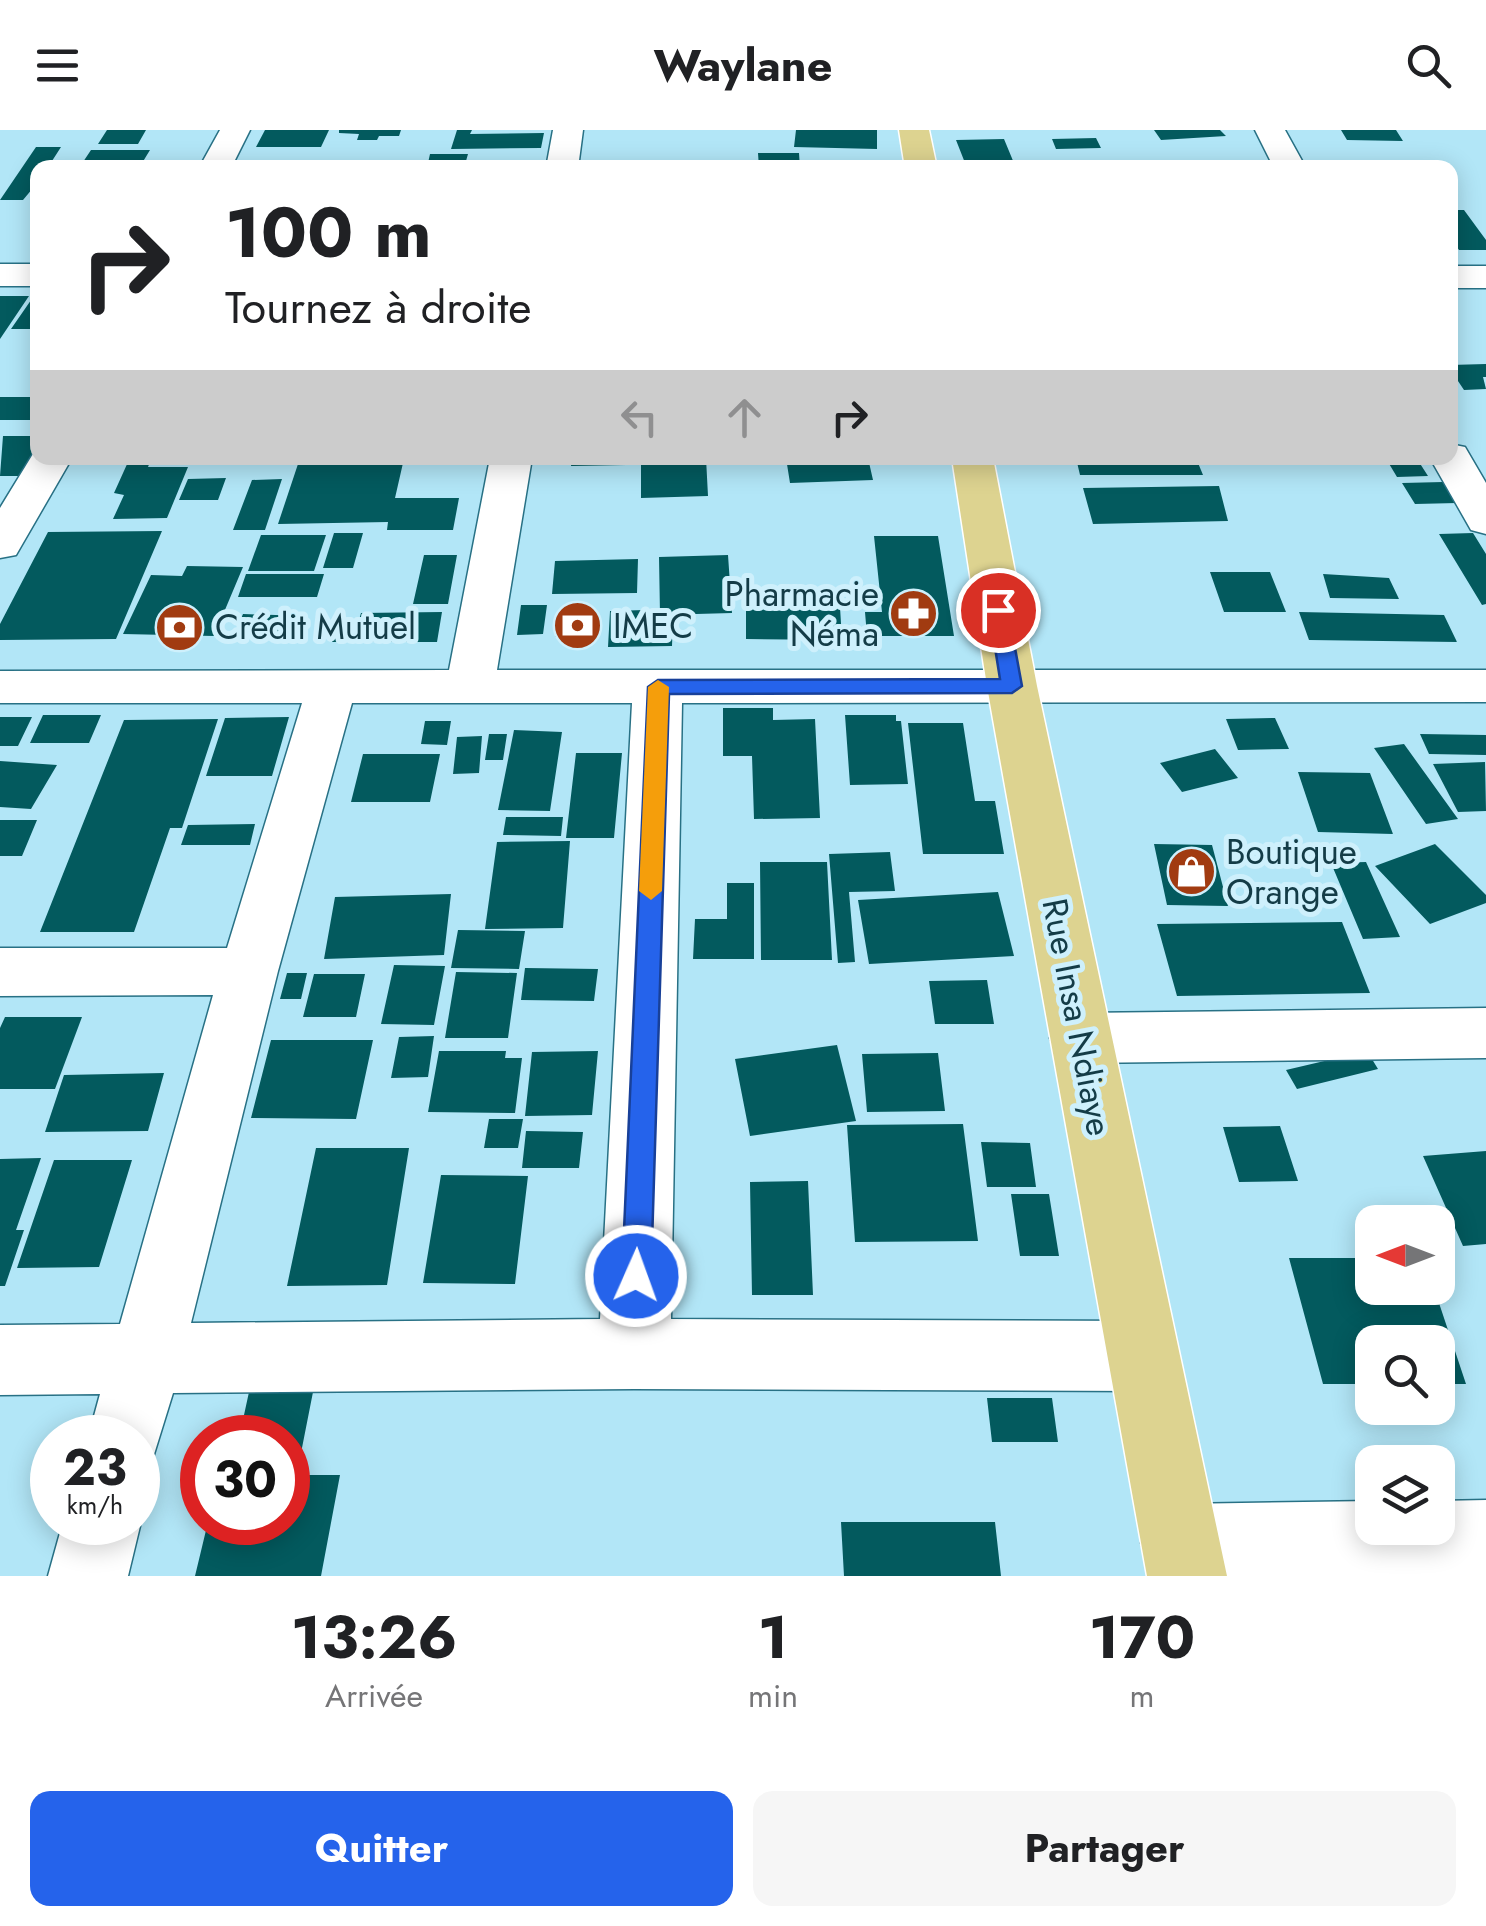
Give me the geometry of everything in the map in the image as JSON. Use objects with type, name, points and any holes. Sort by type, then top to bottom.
[{"type":"main road","points":[[914,130],[919,160]]},
{"type":"main road","name":"Rue Insa Ndiaye","points":[[973,465],[1012,686],[1184,1560]]},
{"type":"street","points":[[219,160],[235,130]]},
{"type":"street","points":[[563,160],[568,130]]},
{"type":"street","points":[[1270,130],[1286,160]]},
{"type":"street","points":[[0,275],[30,275]]},
{"type":"street","points":[[1458,278],[1486,278]]},
{"type":"street","points":[[1458,452],[1486,450]]},
{"type":"street","points":[[0,545],[47,465]]},
{"type":"street","points":[[470,687],[510,465]]},
{"type":"street","points":[[1456,465],[1486,521]]},
{"type":"street","points":[[0,686],[1486,686]]},
{"type":"street","points":[[131,1415],[249,971],[332,686]]},
{"type":"street","points":[[634,1354],[658,687]]},
{"type":"street","points":[[0,972],[249,971]]},
{"type":"street","points":[[1081,1038],[1486,1033]]},
{"type":"street","points":[[0,1360],[634,1354],[1143,1356]]},
{"type":"street","points":[[1184,1560],[1486,1539]]},
{"type":"street","points":[[88,1576],[96,1545]]},
{"type":"building","points":[[107,130],[146,130],[138,144],[98,144]]},
{"type":"building","points":[[265,130],[329,130],[321,147],[256,147]]},
{"type":"building","points":[[339,130],[401,130],[399,136],[357,140],[359,134]]},
{"type":"building","points":[[457,130],[472,130],[470,134],[544,133],[541,148],[451,149]]},
{"type":"building","points":[[796,130],[877,130],[877,149],[794,147]]},
{"type":"building","points":[[1154,130],[1220,130],[1226,136],[1161,140]]},
{"type":"building","points":[[1341,130],[1396,130],[1403,141],[1347,140]]},
{"type":"building","points":[[1096,138],[1101,148],[1056,149],[1052,139]]},
{"type":"building","points":[[1004,139],[1013,160],[964,160],[956,140]]},
{"type":"building","points":[[36,147],[61,147],[53,160],[30,160],[30,192],[23,200],[0,200]]},
{"type":"building","points":[[91,150],[150,150],[144,160],[84,160]]},
{"type":"building","points":[[758,153],[799,153],[799,160],[758,160]]},
{"type":"building","points":[[430,154],[468,154],[466,160],[429,160]]},
{"type":"building","points":[[1458,210],[1464,210],[1486,240],[1486,250],[1459,250]]},
{"type":"building","points":[[0,296],[29,296],[0,339]]},
{"type":"building","points":[[30,302],[30,329],[11,329]]},
{"type":"building","points":[[1486,364],[1486,389],[1464,390],[1458,381],[1458,365]]},
{"type":"building","points":[[0,397],[30,397],[30,420],[0,420]]},
{"type":"building","points":[[3,436],[30,436],[31,465],[25,476],[0,476]]},
{"type":"building","points":[[127,465],[188,467],[167,518],[113,519],[124,495],[114,493]]},
{"type":"building","points":[[298,465],[403,465],[395,498],[459,498],[453,530],[387,530],[388,522],[278,524]]},
{"type":"building","points":[[641,465],[706,465],[708,496],[641,498]]},
{"type":"building","points":[[787,465],[870,465],[873,480],[790,483]]},
{"type":"building","points":[[1078,465],[1199,465],[1203,475],[1080,475]]},
{"type":"building","points":[[1390,465],[1421,465],[1428,476],[1397,477]]},
{"type":"building","points":[[226,478],[218,500],[179,500],[188,479]]},
{"type":"building","points":[[282,479],[265,530],[233,530],[252,480]]},
{"type":"building","points":[[1443,482],[1457,503],[1415,504],[1402,483]]},
{"type":"building","points":[[1219,486],[1228,521],[1093,524],[1083,488]]},
{"type":"building","points":[[162,531],[116,639],[0,640],[0,624],[48,532]]},
{"type":"building","points":[[334,533],[363,533],[353,568],[323,568]]},
{"type":"building","points":[[1473,533],[1486,554],[1486,604],[1482,605],[1439,534]]},
{"type":"building","points":[[261,535],[326,535],[314,571],[248,571]]},
{"type":"building","points":[[874,536],[938,536],[954,636],[867,636],[865,612],[882,612]]},
{"type":"building","points":[[424,555],[457,555],[448,604],[413,604]]},
{"type":"building","points":[[728,555],[732,613],[660,615],[659,557]]},
{"type":"building","points":[[638,559],[637,593],[552,594],[555,561]]},
{"type":"building","points":[[187,566],[243,567],[214,636],[123,634],[151,575],[182,576]]},
{"type":"building","points":[[1210,572],[1270,572],[1286,612],[1224,612]]},
{"type":"building","points":[[246,574],[324,574],[317,597],[238,597]]},
{"type":"building","points":[[1323,574],[1389,578],[1399,599],[1330,598]]},
{"type":"building","points":[[521,605],[547,605],[543,634],[517,635]]},
{"type":"building","points":[[746,607],[840,607],[842,640],[746,639]]},
{"type":"building","points":[[645,610],[644,617],[673,617],[672,646],[608,647],[610,611]]},
{"type":"building","points":[[442,612],[437,642],[332,642],[337,620],[359,620],[361,613]]},
{"type":"building","points":[[1299,612],[1444,615],[1457,642],[1309,640]]},
{"type":"building","points":[[243,614],[304,616],[296,638],[234,635]]},
{"type":"building","points":[[596,616],[596,635],[555,637],[556,617]]},
{"type":"building","points":[[723,708],[773,708],[773,720],[815,719],[820,818],[754,819],[752,756],[723,756]]},
{"type":"building","points":[[43,715],[101,715],[89,743],[30,743]]},
{"type":"building","points":[[845,715],[896,715],[896,721],[901,721],[908,784],[850,785]]},
{"type":"building","points":[[0,717],[32,717],[18,746],[0,746]]},
{"type":"building","points":[[289,717],[272,776],[206,776],[225,718]]},
{"type":"building","points":[[1275,718],[1289,749],[1238,750],[1226,719]]},
{"type":"building","points":[[218,719],[182,828],[170,828],[134,932],[40,932],[124,720]]},
{"type":"building","points":[[425,721],[451,721],[447,745],[421,744]]},
{"type":"building","points":[[908,723],[963,723],[975,801],[995,801],[1004,854],[923,854]]},
{"type":"building","points":[[514,730],[562,732],[550,811],[498,810]]},
{"type":"building","points":[[489,734],[507,734],[503,760],[485,760]]},
{"type":"building","points":[[1420,734],[1486,735],[1486,755],[1429,754]]},
{"type":"building","points":[[482,736],[479,773],[453,774],[457,737]]},
{"type":"building","points":[[1404,744],[1458,819],[1426,824],[1374,748]]},
{"type":"building","points":[[1215,749],[1238,778],[1182,792],[1160,763]]},
{"type":"building","points":[[576,753],[622,753],[614,838],[566,838]]},
{"type":"building","points":[[363,754],[440,754],[430,802],[351,802]]},
{"type":"building","points":[[0,761],[57,765],[31,809],[0,807]]},
{"type":"building","points":[[1485,762],[1486,811],[1458,812],[1433,764]]},
{"type":"building","points":[[1298,772],[1370,773],[1393,834],[1318,832]]},
{"type":"building","points":[[506,817],[563,817],[561,836],[503,835]]},
{"type":"building","points":[[0,820],[37,820],[22,856],[0,856]]},
{"type":"building","points":[[255,824],[250,845],[181,845],[188,825]]},
{"type":"building","points":[[570,841],[563,928],[485,929],[497,842]]},
{"type":"building","points":[[1154,844],[1212,845],[1228,906],[1167,905]]},
{"type":"building","points":[[1435,844],[1486,895],[1486,903],[1430,924],[1375,866]]},
{"type":"building","points":[[890,852],[895,891],[849,892],[855,962],[838,963],[829,854]]},
{"type":"building","points":[[760,862],[827,862],[832,960],[761,960]]},
{"type":"building","points":[[1366,862],[1400,937],[1363,939],[1331,863]]},
{"type":"building","points":[[727,883],[754,883],[754,959],[693,959],[695,919],[727,919]]},
{"type":"building","points":[[998,892],[1014,956],[869,964],[858,900]]},
{"type":"building","points":[[451,894],[444,955],[324,959],[335,897]]},
{"type":"building","points":[[1342,922],[1370,993],[1177,996],[1157,924]]},
{"type":"building","points":[[458,930],[525,931],[519,969],[451,968]]},
{"type":"building","points":[[394,965],[445,966],[434,1025],[381,1024]]},
{"type":"building","points":[[525,968],[598,969],[594,1001],[521,1000]]},
{"type":"building","points":[[456,972],[517,973],[508,1038],[445,1038]]},
{"type":"building","points":[[287,973],[307,973],[301,999],[280,999]]},
{"type":"building","points":[[314,974],[365,974],[356,1017],[303,1017]]},
{"type":"building","points":[[987,980],[994,1024],[935,1024],[929,981]]},
{"type":"building","points":[[5,1017],[82,1017],[55,1089],[0,1089],[0,1028]]},
{"type":"building","points":[[434,1036],[428,1077],[391,1078],[399,1037]]},
{"type":"building","points":[[271,1040],[373,1040],[356,1119],[251,1118]]},
{"type":"building","points":[[837,1045],[856,1121],[750,1136],[735,1059]]},
{"type":"building","points":[[439,1051],[506,1051],[505,1058],[522,1058],[515,1113],[428,1112]]},
{"type":"building","points":[[598,1051],[592,1115],[525,1116],[532,1052]]},
{"type":"building","points":[[1367,1051],[1378,1069],[1297,1089],[1286,1070]]},
{"type":"building","points":[[938,1053],[945,1111],[867,1112],[862,1054]]},
{"type":"building","points":[[164,1073],[148,1131],[45,1132],[64,1075]]},
{"type":"building","points":[[489,1119],[523,1119],[518,1148],[484,1148]]},
{"type":"building","points":[[963,1124],[978,1241],[855,1242],[847,1125]]},
{"type":"building","points":[[1280,1126],[1298,1181],[1239,1182],[1223,1127]]},
{"type":"building","points":[[526,1131],[583,1132],[579,1168],[522,1168]]},
{"type":"building","points":[[981,1142],[1030,1143],[1036,1187],[987,1187]]},
{"type":"building","points":[[316,1148],[409,1148],[387,1285],[287,1286]]},
{"type":"building","points":[[1486,1151],[1486,1244],[1463,1246],[1455,1228],[1455,1205],[1445,1205],[1423,1156]]},
{"type":"building","points":[[41,1158],[16,1230],[24,1230],[5,1286],[0,1286],[0,1159]]},
{"type":"building","points":[[54,1160],[132,1160],[99,1267],[17,1268]]},
{"type":"building","points":[[441,1175],[528,1176],[515,1284],[423,1283]]},
{"type":"building","points":[[808,1181],[813,1295],[752,1295],[750,1182]]},
{"type":"building","points":[[1011,1194],[1049,1194],[1059,1256],[1020,1256]]},
{"type":"building","points":[[1289,1258],[1355,1258],[1355,1305],[1440,1305],[1446,1325],[1355,1325],[1355,1384],[1323,1384]]},
{"type":"building","points":[[1455,1351],[1466,1384],[1455,1384]]},
{"type":"building","points":[[249,1392],[313,1392],[308,1415],[244,1415]]},
{"type":"building","points":[[987,1398],[1052,1398],[1058,1442],[992,1442]]},
{"type":"building","points":[[310,1475],[340,1475],[321,1576],[195,1576],[202,1545],[310,1545]]},
{"type":"building","points":[[841,1522],[995,1522],[1001,1576],[844,1576]]},
{"type":"slow traffic","points":[[651,891],[658,687]]},
{"type":"place","name":"Pharmacie Néma","points":[[914,614]]},
{"type":"place","name":"IMEC","points":[[578,626]]},
{"type":"place","name":"Crédit Mutuel","points":[[180,627]]},
{"type":"place","name":"Boutique Orange","points":[[1191,872]]},
{"type":"route","points":[[636,1276],[658,687],[1012,686],[998,610]]}]
